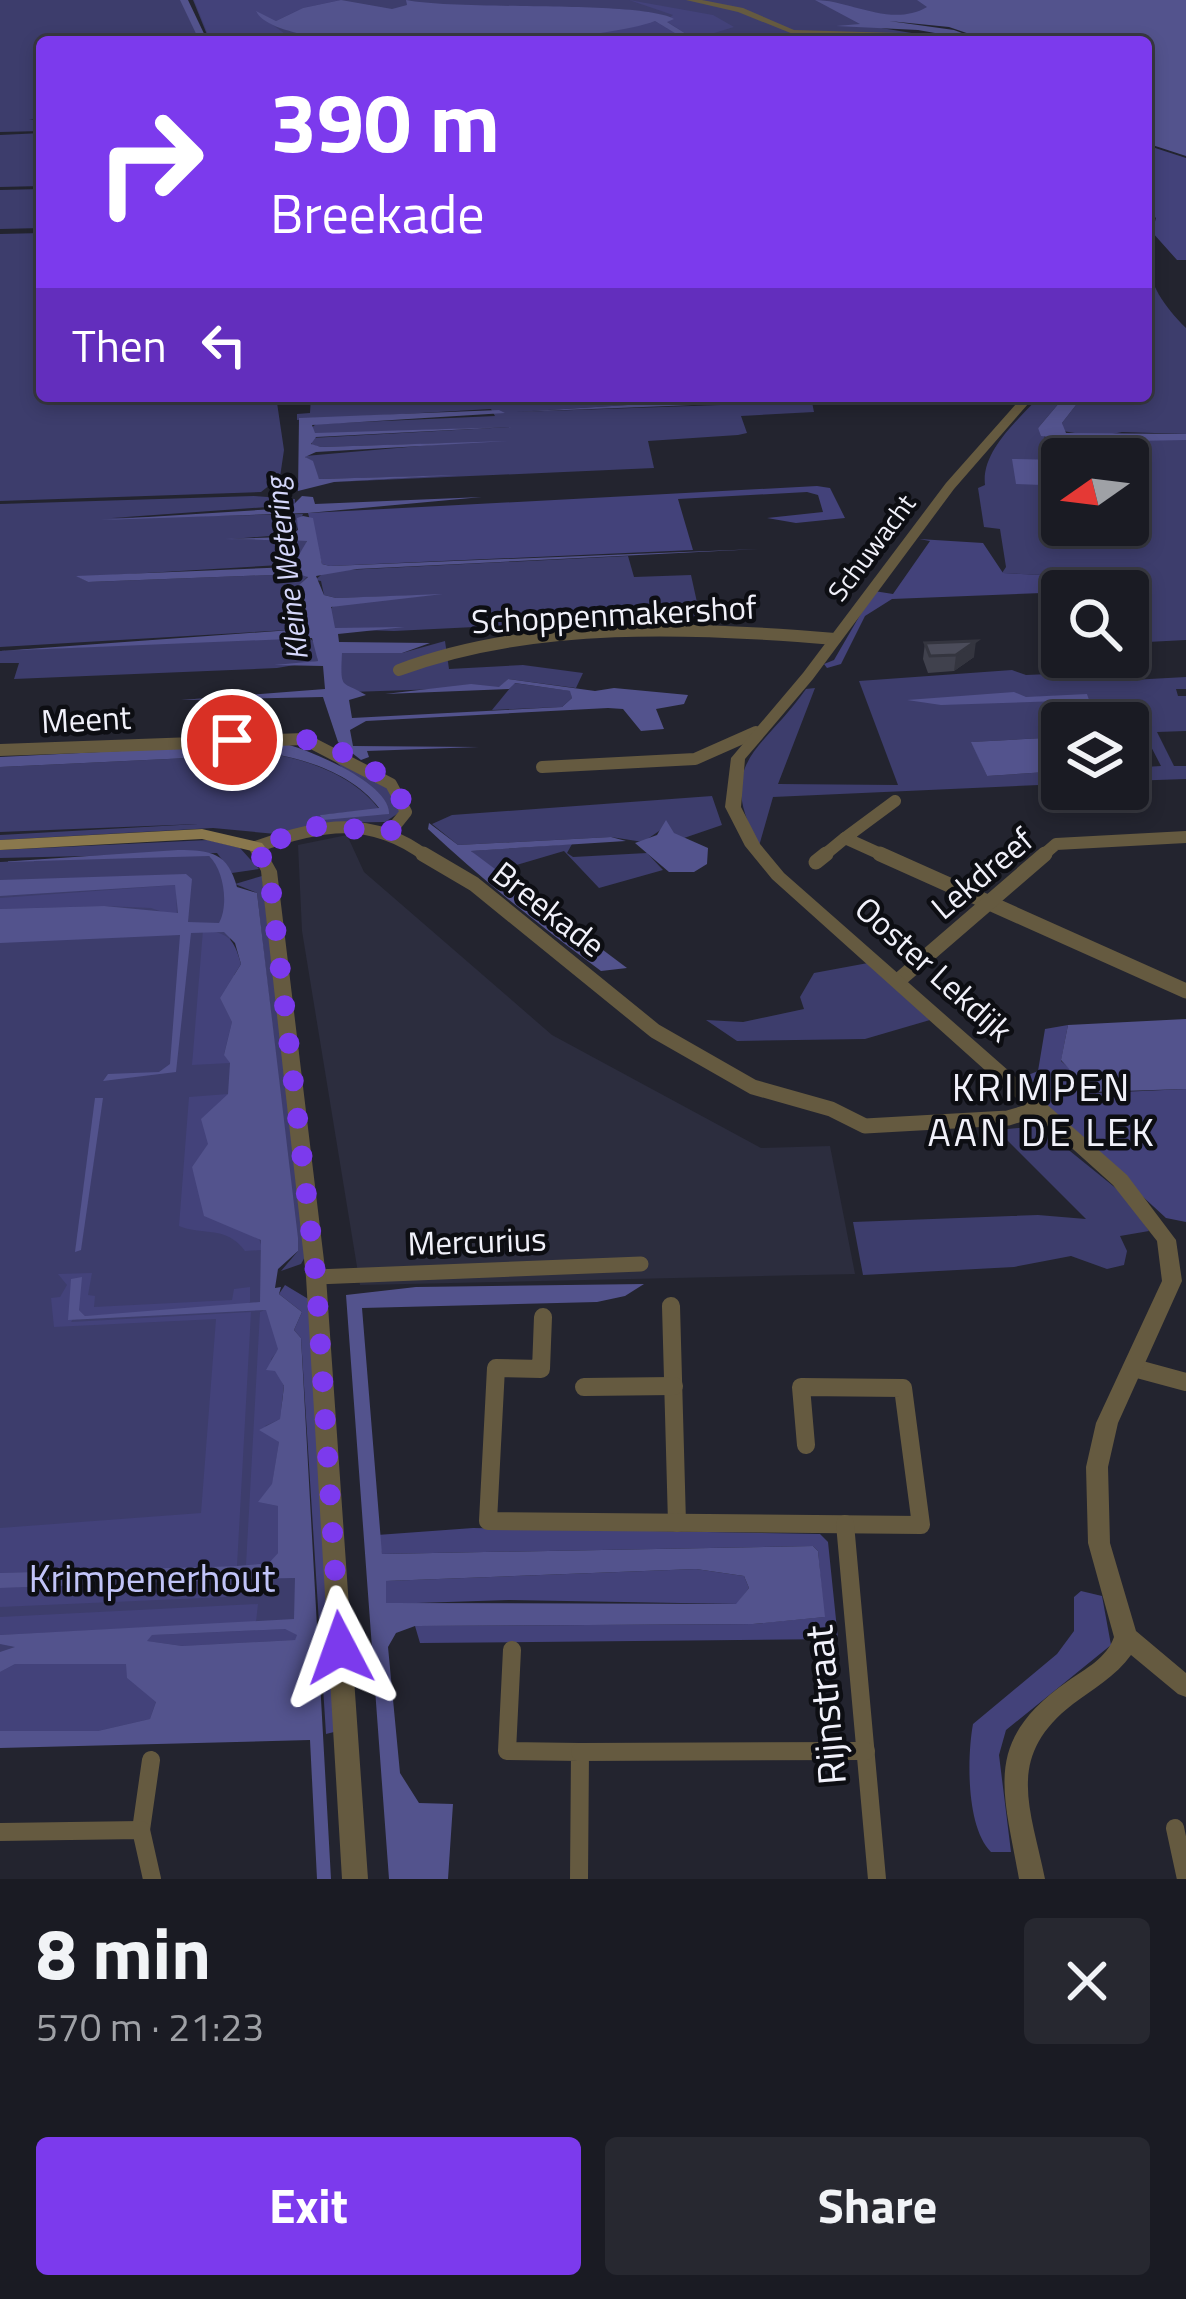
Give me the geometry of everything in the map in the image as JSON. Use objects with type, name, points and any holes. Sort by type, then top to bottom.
[{"type":"main road","points":[[0,845],[202,834],[256,847]]},
{"type":"street","points":[[690,0],[740,10],[800,34],[906,36]]},
{"type":"street","name":"Schuwacht","points":[[731,792],[738,758],[756,732],[835,639],[950,485],[1024,402]]},
{"type":"street","name":"Schoppenmakershof","points":[[399,670],[453,648],[719,633],[835,639]]},
{"type":"street","name":"Schuwacht","points":[[542,767],[695,759],[756,732]]},
{"type":"street","name":"Meent","points":[[0,750],[304,739],[391,784],[406,812],[390,832]]},
{"type":"street","name":"Ooster Lekdijk","points":[[731,792],[752,846],[778,875],[1120,1180],[1166,1240],[1169,1294],[1107,1423],[1097,1467],[1099,1544],[1126,1637]]},
{"type":"street","points":[[816,862],[895,800]]},
{"type":"street","points":[[355,1879],[316,1277],[269,871],[256,847],[318,826],[390,832]]},
{"type":"street","name":"Breekade","points":[[390,832],[456,878],[474,884],[655,1031],[753,1087],[831,1109],[865,1126],[1008,1118],[1041,1108]]},
{"type":"street","name":"Lekdreef","points":[[899,980],[1056,844],[1186,837]]},
{"type":"street","points":[[844,838],[1186,991]]},
{"type":"street","name":"Mercurius","points":[[316,1277],[641,1264]]},
{"type":"street","points":[[671,1306],[677,1522]]},
{"type":"street","points":[[543,1317],[541,1369],[496,1368],[488,1521],[921,1525],[903,1388],[801,1387],[806,1445]]},
{"type":"street","points":[[1134,1368],[1159,1379],[1186,1382]]},
{"type":"street","points":[[584,1387],[674,1386]]},
{"type":"street","name":"Rijnstraat","points":[[845,1524],[877,1879]]},
{"type":"street","points":[[1032,1879],[1016,1770],[1024,1736],[1052,1705],[1118,1658],[1126,1637],[1186,1687]]},
{"type":"street","points":[[512,1650],[507,1751],[866,1751]]},
{"type":"street","points":[[579,1879],[580,1752]]},
{"type":"street","points":[[151,1760],[141,1830],[152,1879]]},
{"type":"street","points":[[1175,1828],[1186,1879]]},
{"type":"street","points":[[0,1832],[141,1830]]},
{"type":"shaded area","points":[[194,0],[341,0],[303,8],[276,21],[256,12],[295,36],[209,36]]},
{"type":"shaded area","points":[[629,0],[713,15],[734,27],[711,34],[716,36],[689,36],[666,21],[673,15]]},
{"type":"shaded area","points":[[655,21],[680,36],[571,36]]},
{"type":"shaded area","points":[[1152,147],[1186,158],[1186,260],[1177,260],[1152,232],[1156,218],[1152,214]]},
{"type":"shaded area","points":[[830,488],[845,518],[796,523],[767,518],[823,512],[818,495],[807,492],[678,499],[693,550],[330,566],[322,564],[308,513]]},
{"type":"shaded area","points":[[919,539],[983,543],[1003,573],[1041,575],[1041,593],[892,599],[865,616],[841,664],[827,668],[824,664],[834,660],[874,591],[893,594],[930,541]]},
{"type":"shaded area","points":[[347,835],[364,872],[552,1035],[761,1148],[830,1146],[855,1274],[360,1285],[302,931],[298,845]]},
{"type":"shaded area","points":[[176,885],[177,917],[151,908],[0,909],[0,898]]},
{"type":"shaded area","points":[[203,930],[229,939],[241,964],[220,998],[232,1022],[224,1054],[230,1063],[192,1065]]},
{"type":"shaded area","points":[[1068,1025],[1061,1061],[1098,1093],[1186,1089],[1186,1222],[1166,1218],[1016,1080],[1038,1071],[1045,1029]]},
{"type":"shaded area","points":[[228,1094],[208,1145],[192,1167],[207,1190],[251,1227],[262,1250],[245,1251],[222,1234],[179,1226],[189,1097]]},
{"type":"shaded area","points":[[92,1273],[88,1295],[95,1296],[94,1307],[232,1300],[234,1289],[250,1287],[250,1302],[242,1308],[85,1316],[79,1310],[71,1322],[251,1312],[237,1566],[0,1573],[0,1528],[201,1513],[216,1319],[54,1327],[51,1298],[60,1297],[67,1285],[58,1274]]},
{"type":"shaded area","points":[[285,1285],[310,1300],[338,1731],[326,1734],[301,1338],[294,1330],[302,1312],[279,1294]]},
{"type":"shaded area","points":[[267,1309],[279,1349],[271,1359],[284,1386],[280,1419],[265,1426],[279,1442],[272,1485],[259,1502],[278,1506],[278,1553],[270,1563],[246,1565],[260,1312]]},
{"type":"shaded area","points":[[473,1528],[820,1534],[828,1542],[838,1639],[420,1643],[415,1626],[753,1624],[824,1617],[818,1551],[813,1546],[382,1554],[377,1535]]},
{"type":"shaded area","points":[[696,1569],[744,1576],[749,1588],[737,1604],[509,1600],[386,1604],[385,1581]]},
{"type":"shaded area","points":[[232,1580],[226,1597],[0,1607],[0,1588]]},
{"type":"shaded area","points":[[1081,1591],[1102,1596],[1111,1645],[1006,1730],[999,1755],[1011,1852],[991,1852],[973,1809],[969,1772],[973,1724],[1057,1654],[1074,1631],[1074,1597]]},
{"type":"shaded area","points":[[258,1604],[256,1622],[0,1635],[0,1617]]},
{"type":"shaded area","points":[[285,1629],[298,1635],[295,1640],[183,1646],[146,1641],[152,1635]]},
{"type":"shaded area","points":[[15,1664],[127,1664],[127,1678],[156,1701],[150,1719],[98,1731],[0,1731],[0,1672]]},
{"type":"green space","points":[[0,0],[186,0],[201,36],[36,36],[36,119],[29,119],[36,120],[36,131],[0,132]]},
{"type":"green space","points":[[193,0],[922,0],[942,13],[875,18],[875,27],[930,36],[208,36]]},
{"type":"green space","points":[[36,133],[36,186],[0,187],[0,135]]},
{"type":"green space","points":[[36,189],[36,228],[0,229],[0,190]]},
{"type":"green space","points":[[36,233],[36,402],[277,402],[284,450],[280,477],[261,492],[0,501],[0,234]]},
{"type":"green space","points":[[1152,280],[1186,328],[1186,434],[1122,432],[1098,437],[1063,431],[1062,423],[1078,402],[1152,402]]},
{"type":"green space","points":[[311,402],[676,402],[516,412],[812,402],[814,412],[741,416],[747,433],[738,435],[648,441],[654,468],[334,482],[434,476],[319,479],[305,456],[454,443],[321,447],[312,445],[311,438],[512,427],[315,434],[309,430],[316,424],[495,416],[491,409],[297,420],[297,414],[310,413]]},
{"type":"green space","points":[[1034,402],[1060,402],[1038,428],[1045,438],[1041,438],[1041,546],[1149,546],[1149,439],[1186,440],[1186,640],[1149,642],[1149,570],[1002,573],[1006,567],[1000,529],[984,527],[978,488],[985,485],[995,448]]},
{"type":"green space","points":[[254,496],[295,499],[295,505],[112,518],[303,514],[295,534],[232,539],[307,541],[298,564],[79,577],[88,582],[308,576],[299,586],[305,629],[0,647],[0,504]]},
{"type":"green space","points":[[628,556],[634,577],[691,575],[700,616],[394,631],[334,629],[330,609],[336,604],[429,595],[336,598],[324,595],[321,581],[315,580],[326,571]]},
{"type":"green space","points":[[306,636],[316,643],[318,661],[277,668],[14,679],[19,663],[0,663],[0,651]]},
{"type":"green space","points":[[445,641],[449,669],[523,665],[583,673],[576,688],[508,679],[500,687],[351,692],[341,680],[341,653],[402,653]]},
{"type":"green space","points":[[1012,670],[1041,678],[1186,677],[1186,689],[1176,689],[1178,696],[1186,696],[1186,731],[1157,732],[1174,766],[1186,766],[1186,779],[1149,780],[1149,767],[1161,766],[1149,743],[1149,702],[1041,702],[1041,738],[972,742],[987,776],[1041,772],[1041,785],[773,797],[759,846],[746,817],[742,776],[760,744],[806,689],[815,688],[778,784],[898,785],[859,681]]},
{"type":"green space","points":[[514,683],[571,691],[572,698],[562,707],[492,710]]},
{"type":"green space","points":[[272,754],[331,772],[358,788],[379,809],[321,815],[389,814],[335,761],[388,788],[400,812],[385,822],[323,823],[276,834],[213,828],[0,840],[0,835],[198,824],[0,832],[0,767]]},
{"type":"green space","points":[[712,796],[722,825],[684,838],[662,829],[643,842],[611,837],[458,845],[432,824],[452,815]]},
{"type":"green space","points":[[208,840],[240,848],[259,869],[232,873],[217,853],[0,858],[0,850]]},
{"type":"green space","points":[[572,844],[567,853],[573,857],[647,853],[663,870],[599,888],[564,851],[493,872],[471,851]]},
{"type":"green space","name":"Krimpenerhout","points":[[209,856],[222,863],[317,1729],[0,1736],[0,862]]},
{"type":"green space","points":[[262,876],[306,1255],[301,1264],[281,1271],[298,1251],[257,893],[235,884]]},
{"type":"green space","points":[[868,963],[930,1020],[865,1039],[737,1041],[706,1020],[743,1022],[804,1009],[800,997],[814,973]]},
{"type":"green space","points":[[1039,1126],[1128,1198],[1149,1231],[1120,1236],[1127,1251],[1124,1265],[1107,1269],[1071,1256],[1014,1267],[863,1275],[853,1222],[1038,1215],[1086,1219],[997,1130]]},
{"type":"water","points":[[341,0],[392,9],[407,5],[406,0],[625,10],[674,19],[667,22],[689,36],[680,36],[655,21],[578,36],[316,36],[278,27],[256,11],[276,21],[303,8]]},
{"type":"water","points":[[815,0],[899,15],[927,7],[917,0],[1186,0],[1186,156],[1152,145],[1152,36],[975,36],[949,27],[889,21],[970,36],[836,26],[860,24]]},
{"type":"water","points":[[676,402],[770,402],[516,412]]},
{"type":"water","points":[[1060,402],[1078,402],[1062,423],[1066,433],[1186,434],[1186,440],[1149,441],[1041,436],[1038,428]]},
{"type":"water","points":[[505,413],[312,425],[315,433],[512,427],[316,437],[311,444],[321,447],[508,441],[316,452],[305,457],[313,461],[319,479],[459,475],[334,482],[298,491],[299,418]]},
{"type":"water","points":[[1012,459],[1041,460],[1041,485],[1016,484]]},
{"type":"water","points":[[302,496],[313,497],[315,504],[482,497],[308,513],[100,520],[290,508]]},
{"type":"water","points":[[297,518],[313,518],[322,564],[330,566],[759,549],[357,569],[316,576],[324,595],[336,598],[443,594],[331,607],[335,628],[405,627],[338,634],[339,642],[430,643],[402,653],[342,653],[344,683],[366,695],[349,700],[352,718],[562,707],[572,698],[570,691],[515,683],[509,689],[385,694],[471,684],[499,687],[508,679],[595,691],[614,688],[688,695],[684,704],[656,709],[664,729],[641,731],[623,709],[608,708],[366,721],[350,730],[353,746],[479,747],[367,751],[369,757],[361,760],[338,742],[323,697],[181,700],[325,689],[323,666],[274,665],[318,661],[312,638],[0,651],[305,629],[298,586],[308,577],[298,574],[88,582],[76,576],[292,567],[307,541],[225,539],[286,537],[298,530]]},
{"type":"water","points":[[1014,692],[1026,697],[1087,694],[1089,700],[941,705],[907,700]]},
{"type":"water","points":[[1041,738],[1041,772],[987,776],[971,742]]},
{"type":"water","points":[[282,743],[328,760],[363,780],[377,791],[389,814],[323,820],[320,815],[379,808],[358,787],[331,771],[273,754],[0,767],[0,757]]},
{"type":"water","points":[[666,820],[674,833],[708,848],[707,864],[694,872],[669,872],[635,843],[657,835]]},
{"type":"water","points":[[429,823],[458,845],[611,837],[626,841],[471,851],[627,968],[601,971],[469,866],[428,829]]},
{"type":"water","points":[[200,851],[223,860],[237,887],[257,893],[298,1238],[298,1251],[278,1269],[275,1288],[281,1287],[279,1294],[302,1312],[294,1330],[301,1338],[331,1879],[317,1879],[310,1740],[0,1748],[0,1731],[98,1731],[150,1719],[156,1702],[127,1678],[126,1664],[15,1664],[0,1672],[0,1652],[15,1647],[0,1644],[0,1635],[294,1619],[295,1578],[245,1579],[234,1584],[232,1580],[0,1588],[0,1573],[269,1563],[278,1553],[278,1506],[258,1502],[272,1484],[279,1442],[259,1430],[280,1419],[284,1386],[275,1371],[266,1370],[278,1349],[266,1310],[68,1320],[71,1279],[82,1277],[79,1310],[85,1316],[260,1302],[261,1240],[204,1216],[192,1167],[208,1144],[201,1119],[228,1094],[230,1063],[224,1055],[232,1022],[220,998],[241,964],[235,943],[224,932],[191,933],[176,1072],[103,1081],[108,1074],[159,1072],[170,1064],[180,935],[0,943],[0,909],[104,906],[178,913],[175,885],[0,896],[0,880],[186,874],[192,879],[188,922],[219,923],[224,898],[214,862],[209,856],[0,862]],"holes":[[[285,1629],[297,1635],[295,1640],[182,1646],[147,1641],[152,1635]]]},
{"type":"water","points":[[1186,1019],[1186,1089],[1090,1092],[1061,1060],[1068,1025]]},
{"type":"water","points":[[95,1098],[103,1098],[81,1250],[75,1252]]},
{"type":"water","points":[[644,1284],[625,1296],[597,1302],[362,1308],[382,1554],[813,1546],[818,1551],[825,1617],[753,1624],[415,1626],[396,1633],[388,1647],[400,1773],[419,1803],[453,1804],[448,1879],[389,1879],[346,1295],[416,1287]],"holes":[[[696,1569],[744,1576],[749,1588],[736,1604],[386,1603],[386,1581]]]},
{"type":"building","points":[[976,641],[956,655],[930,656],[925,643]]},
{"type":"waterway","name":"Kleine Wetering","points":[[184,0],[201,36]]},
{"type":"district","name":"KRIMPEN AAN DE LEK","points":[[1042,1110]]},
{"type":"route","points":[[232,740],[290,737],[333,750],[391,784],[403,798],[406,812],[390,832],[374,827],[318,826],[256,847],[269,871],[316,1277],[340,1648]]}]
